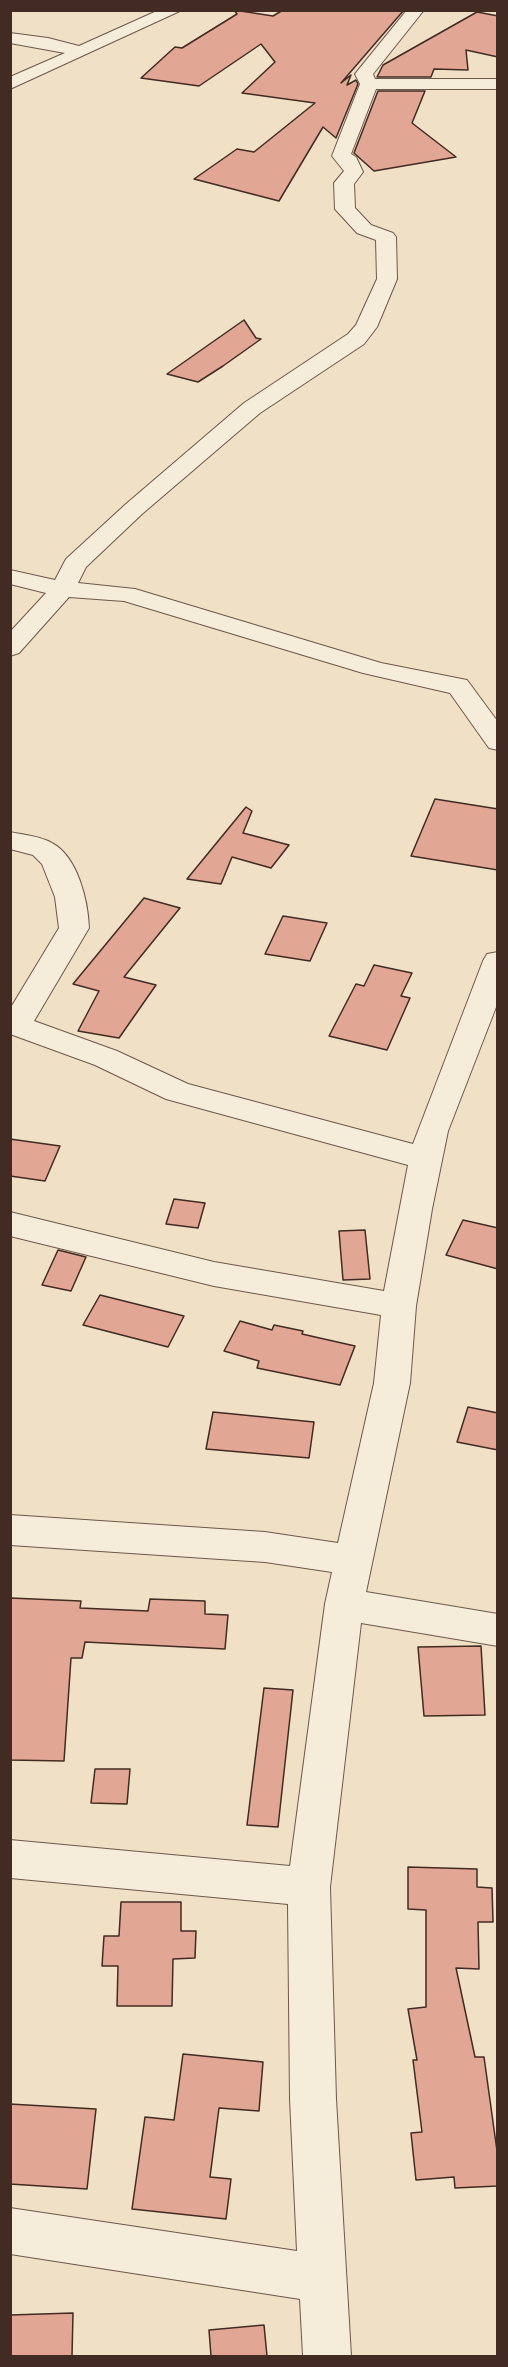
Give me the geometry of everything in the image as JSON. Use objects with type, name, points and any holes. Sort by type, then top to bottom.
[{"type":"street","points":[[10,84],[174,10]]},
{"type":"street","points":[[10,648],[63,589],[75,564],[134,509],[252,408],[356,339],[366,327],[387,279],[386,237],[364,229],[345,209],[344,183],[354,172],[349,161],[341,156],[369,84],[364,74],[416,10]]},
{"type":"street","points":[[10,39],[48,43],[81,52]]},
{"type":"street","points":[[369,84],[498,84]]},
{"type":"street","points":[[10,577],[63,589],[126,594],[372,668],[428,682],[458,686],[498,741]]},
{"type":"street","points":[[10,840],[44,849],[60,868],[75,917],[74,928],[13,1024],[106,1058],[139,1076],[177,1092],[426,1160]]},
{"type":"street","points":[[327,2356],[313,2099],[309,1887],[344,1604],[392,1383],[399,1306],[426,1160],[432,1131],[498,961]]},
{"type":"street","points":[[10,1224],[214,1274],[399,1306]]},
{"type":"street","points":[[10,1530],[265,1547],[353,1560]]},
{"type":"street","points":[[344,1604],[498,1630]]},
{"type":"street","points":[[10,1859],[309,1887]]},
{"type":"street","points":[[10,2231],[322,2279]]},
{"type":"building","points":[[234,10],[273,16],[283,10],[404,10],[341,83],[351,75],[347,85],[356,80],[358,84],[336,138],[323,127],[279,201],[194,179],[237,149],[254,152],[315,103],[242,93],[275,62],[261,44],[199,86],[141,78],[175,47],[182,48],[237,14]]},
{"type":"building","points":[[477,12],[498,16],[498,57],[466,50],[468,70],[434,69],[431,77],[377,77],[383,65]]},
{"type":"building","points":[[378,91],[425,91],[412,123],[456,157],[374,171],[354,153]]},
{"type":"building","points":[[244,320],[256,338],[261,339],[223,366],[198,382],[167,374]]},
{"type":"building","points":[[435,799],[498,809],[498,870],[411,856]]},
{"type":"building","points":[[246,807],[252,811],[243,833],[289,845],[271,868],[232,857],[221,884],[187,879]]},
{"type":"building","points":[[144,898],[180,908],[124,977],[156,985],[119,1038],[78,1031],[99,991],[73,984]]},
{"type":"building","points":[[283,916],[327,923],[310,961],[265,954]]},
{"type":"building","points":[[374,965],[412,973],[401,996],[410,998],[387,1050],[329,1036],[356,984],[364,986]]},
{"type":"building","points":[[10,1139],[60,1146],[45,1181],[10,1176]]},
{"type":"building","points":[[174,1199],[205,1203],[198,1228],[166,1224]]},
{"type":"building","points":[[463,1220],[498,1228],[498,1269],[446,1255]]},
{"type":"building","points":[[365,1230],[370,1279],[343,1280],[339,1231]]},
{"type":"building","points":[[58,1250],[86,1257],[71,1291],[42,1285]]},
{"type":"building","points":[[100,1295],[184,1316],[168,1347],[83,1325]]},
{"type":"building","points":[[240,1321],[272,1330],[274,1325],[303,1331],[302,1334],[355,1346],[340,1385],[257,1368],[259,1361],[224,1351]]},
{"type":"building","points":[[468,1407],[498,1413],[498,1450],[457,1442]]},
{"type":"building","points":[[213,1412],[314,1422],[309,1458],[206,1449]]},
{"type":"building","points":[[10,1598],[81,1601],[80,1608],[148,1611],[150,1599],[205,1601],[205,1614],[228,1615],[225,1649],[85,1642],[82,1658],[71,1658],[64,1761],[10,1760]]},
{"type":"building","points":[[481,1646],[485,1715],[424,1716],[418,1647]]},
{"type":"building","points":[[264,1688],[293,1690],[278,1827],[247,1825]]},
{"type":"building","points":[[95,1769],[130,1769],[127,1804],[91,1803]]},
{"type":"building","points":[[408,1867],[477,1869],[477,1887],[492,1888],[493,1922],[478,1922],[479,1969],[456,1968],[475,2057],[484,2057],[498,2158],[498,2186],[455,2188],[454,2177],[416,2180],[411,2133],[422,2132],[413,2060],[417,2060],[408,2009],[426,2007],[426,1910],[408,1909]]},
{"type":"building","points":[[121,1902],[181,1902],[181,1931],[196,1931],[195,1958],[173,1959],[172,2006],[117,2006],[118,1966],[102,1966],[104,1936],[119,1936]]},
{"type":"building","points":[[183,2054],[263,2062],[259,2111],[219,2108],[210,2177],[231,2179],[226,2219],[132,2209],[145,2117],[174,2120]]},
{"type":"building","points":[[10,2104],[96,2109],[87,2189],[10,2184]]},
{"type":"building","points":[[73,2313],[72,2356],[10,2356],[10,2315]]},
{"type":"building","points":[[264,2325],[267,2356],[211,2356],[209,2330]]}]
